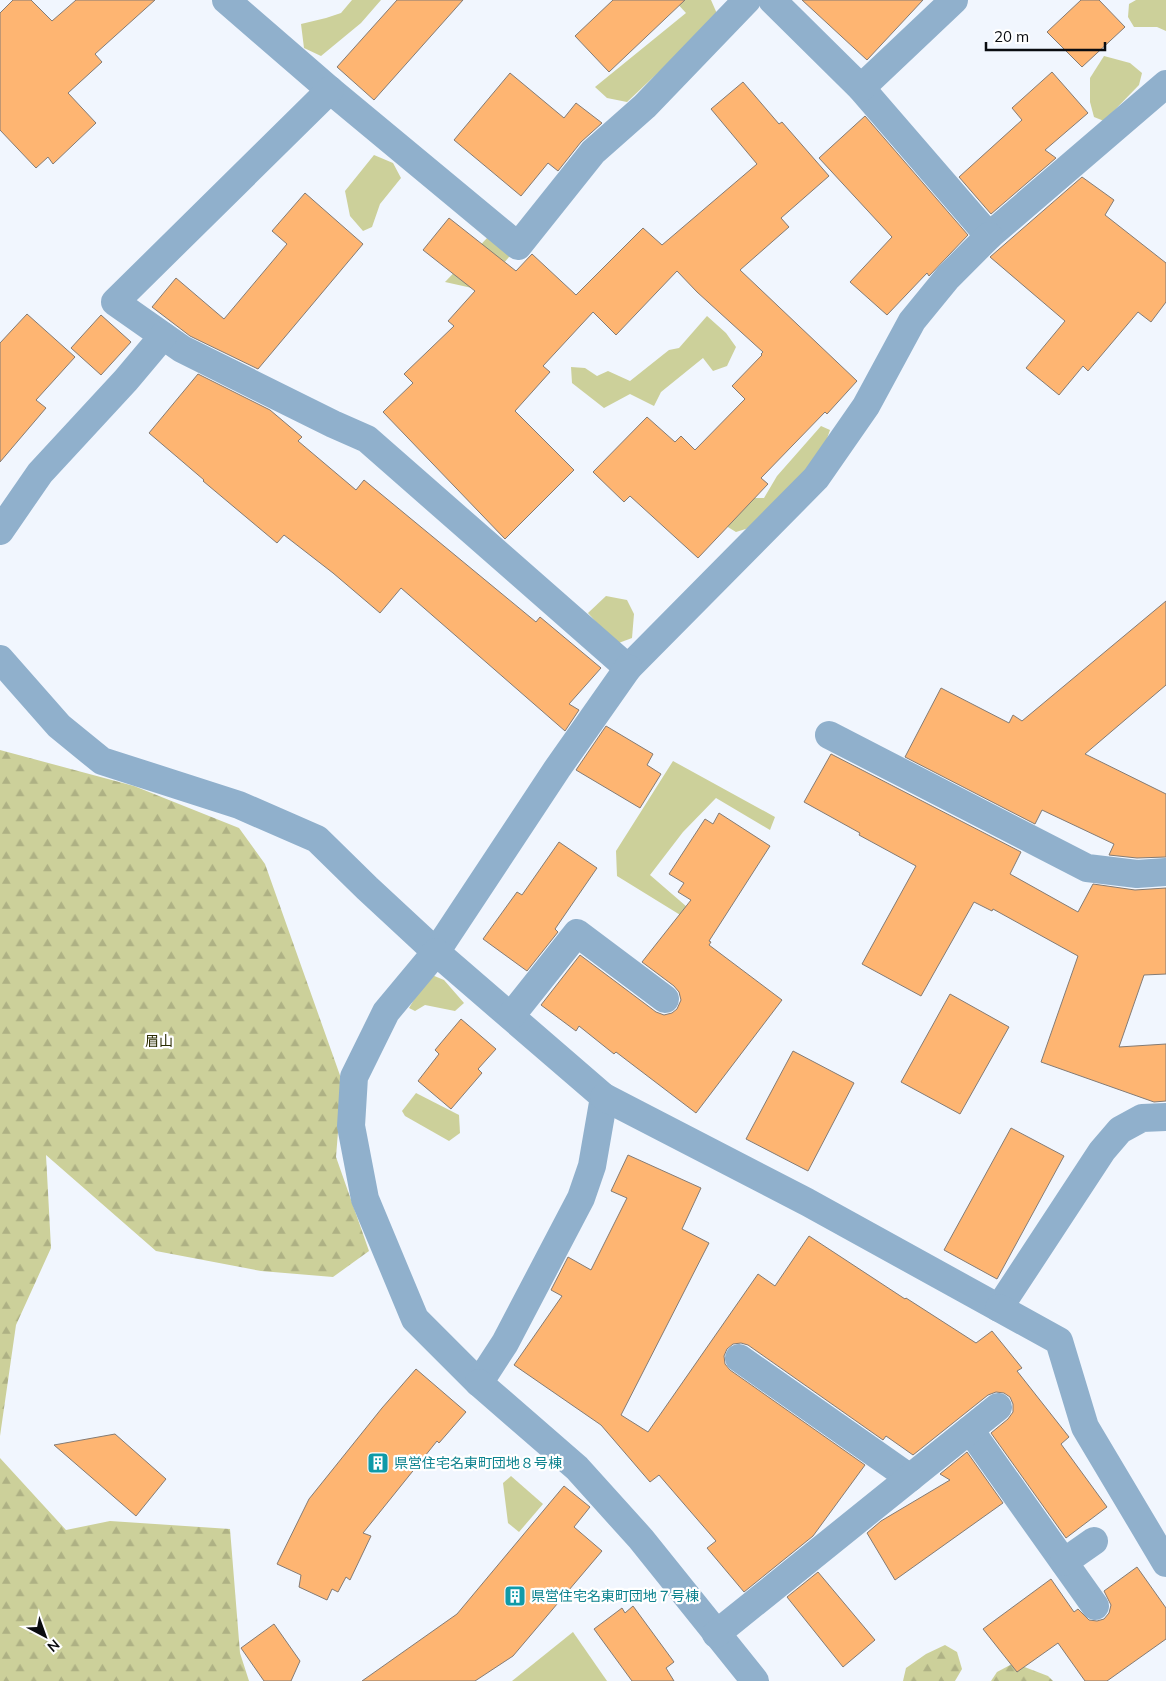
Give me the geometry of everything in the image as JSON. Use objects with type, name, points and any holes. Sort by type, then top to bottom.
[{"type":"street","points":[[226,0],[330,90],[518,246],[593,152],[645,106],[747,0]]},
{"type":"street","points":[[772,0],[861,88],[989,236]]},
{"type":"street","points":[[861,88],[954,0]]},
{"type":"street","points":[[755,1681],[641,1539],[577,1468],[479,1383],[415,1319],[365,1199],[351,1126],[354,1077],[386,1012],[436,952],[557,769],[628,668],[816,478],[866,406],[912,322],[948,277],[989,236],[1166,84]]},
{"type":"street","points":[[330,90],[116,302],[182,349],[367,439],[628,668]]},
{"type":"street","points":[[0,531],[40,473],[126,380],[163,336]]},
{"type":"street","points":[[0,659],[59,726],[102,761],[239,805],[317,839],[436,952],[604,1097],[807,1202],[1059,1341],[1085,1427],[1166,1563]]},
{"type":"street","points":[[829,735],[1087,868],[1137,874],[1166,872]]},
{"type":"street","points":[[511,1016],[577,933],[665,999]]},
{"type":"street","points":[[479,1383],[505,1343],[580,1198],[592,1166],[604,1097]]},
{"type":"street","points":[[999,1308],[1102,1151],[1120,1130],[1142,1118],[1166,1117]]},
{"type":"street","points":[[739,1358],[910,1478]]},
{"type":"street","points":[[716,1634],[998,1406]]},
{"type":"street","points":[[970,1430],[1095,1606]]},
{"type":"street","points":[[1064,1562],[1094,1541]]},
{"type":"green space","points":[[352,0],[381,0],[361,23],[321,56],[304,48],[301,24],[341,13]]},
{"type":"green space","points":[[674,0],[711,0],[718,16],[627,102],[607,98],[595,87],[686,13]]},
{"type":"green space","points":[[1136,0],[1166,0],[1166,31],[1157,27],[1134,27],[1128,17],[1129,4]]},
{"type":"green space","points":[[1104,56],[1130,63],[1142,73],[1139,85],[1104,121],[1094,117],[1090,102],[1090,78]]},
{"type":"green space","points":[[374,155],[393,163],[401,178],[380,204],[372,227],[363,231],[350,216],[345,191]]},
{"type":"green space","points":[[489,236],[513,252],[494,275],[472,288],[445,282]]},
{"type":"green space","points":[[707,316],[726,333],[736,347],[727,366],[713,371],[703,358],[661,392],[654,406],[630,394],[604,408],[572,383],[571,367],[585,368],[597,376],[608,371],[630,381],[669,350],[679,348]]},
{"type":"green space","points":[[821,426],[830,430],[822,453],[752,527],[736,532],[718,521],[741,498],[764,498],[777,476]]},
{"type":"green space","points":[[606,596],[627,600],[634,614],[632,638],[616,644],[588,613]]},
{"type":"green space","name":"眉山","points":[[0,750],[134,786],[239,828],[265,864],[342,1081],[336,1157],[369,1251],[333,1277],[261,1271],[156,1251],[46,1155],[51,1248],[16,1325],[0,1436]]},
{"type":"green space","points":[[673,761],[775,817],[770,830],[716,798],[683,832],[650,875],[694,913],[690,921],[617,876],[616,851]]},
{"type":"green space","points":[[432,975],[444,980],[464,1003],[455,1011],[425,1005],[415,1011],[409,1008],[421,988]]},
{"type":"green space","points":[[416,1093],[459,1115],[460,1133],[449,1141],[405,1116],[402,1111]]},
{"type":"green space","points":[[0,1458],[66,1530],[110,1521],[230,1529],[240,1653],[249,1681],[0,1681]]},
{"type":"green space","points":[[511,1476],[543,1504],[519,1532],[508,1523],[503,1483]]},
{"type":"green space","points":[[573,1632],[607,1681],[512,1681]]},
{"type":"green space","points":[[945,1645],[957,1652],[962,1669],[955,1681],[903,1681],[906,1668],[926,1654]]},
{"type":"green space","points":[[1014,1663],[1048,1676],[1053,1681],[991,1681],[997,1672]]},
{"type":"building","points":[[13,0],[31,0],[52,21],[76,0],[155,0],[95,54],[102,62],[68,93],[96,123],[53,164],[48,157],[36,168],[0,130],[0,13]]},
{"type":"building","points":[[397,0],[463,0],[374,100],[337,67]]},
{"type":"building","points":[[613,0],[685,0],[609,72],[575,36]]},
{"type":"building","points":[[802,0],[923,0],[867,60]]},
{"type":"building","points":[[1081,0],[1099,0],[1125,27],[1082,67],[1047,32]]},
{"type":"building","points":[[1052,72],[1088,113],[1045,150],[1056,158],[991,214],[959,177],[1022,120],[1012,108]]},
{"type":"building","points":[[510,73],[564,118],[576,103],[602,123],[581,142],[558,171],[548,163],[521,196],[454,140]]},
{"type":"building","points":[[743,82],[779,124],[782,122],[829,176],[781,218],[789,227],[740,270],[857,381],[827,414],[825,412],[761,478],[768,484],[698,558],[630,496],[624,502],[593,472],[647,417],[675,442],[681,436],[695,450],[745,399],[732,386],[763,352],[697,292],[677,271],[616,335],[593,312],[543,366],[550,372],[515,411],[574,470],[505,539],[383,412],[413,383],[404,374],[454,326],[448,321],[475,291],[423,250],[449,218],[516,271],[532,254],[576,295],[643,228],[662,245],[757,164],[711,109]]},
{"type":"building","points":[[865,116],[968,235],[929,276],[927,273],[887,315],[850,282],[892,237],[819,158]]},
{"type":"building","points":[[1082,177],[1114,200],[1105,215],[1166,263],[1166,302],[1151,322],[1138,312],[1088,371],[1083,366],[1059,395],[1026,368],[1065,321],[990,257]]},
{"type":"building","points":[[305,193],[363,244],[258,369],[190,336],[152,307],[176,278],[224,319],[287,244],[272,231]]},
{"type":"building","points":[[27,314],[75,357],[36,400],[46,408],[0,462],[0,343]]},
{"type":"building","points":[[101,315],[131,342],[101,375],[71,348]]},
{"type":"building","points":[[198,374],[270,410],[302,437],[298,441],[356,490],[364,480],[536,622],[540,617],[601,668],[569,704],[579,710],[565,731],[401,588],[380,613],[284,535],[277,543],[149,433]]},
{"type":"building","points":[[1166,601],[1166,685],[1085,754],[1166,794],[1166,857],[1137,858],[1109,855],[1114,844],[1042,810],[1035,824],[905,757],[941,688],[1009,723],[1013,715],[1022,721]]},
{"type":"building","points":[[606,726],[653,754],[647,765],[661,774],[640,808],[576,770]]},
{"type":"building","points":[[831,754],[1021,852],[1010,874],[1078,912],[1093,884],[1135,890],[1166,888],[1166,974],[1144,975],[1119,1047],[1166,1044],[1166,1101],[1154,1102],[1041,1062],[1078,956],[993,909],[992,911],[974,902],[921,996],[862,964],[916,866],[804,802]]},
{"type":"building","points":[[719,813],[770,846],[709,941],[711,942],[709,945],[782,1000],[696,1113],[616,1052],[614,1054],[579,1026],[576,1031],[541,1005],[580,955],[656,1012],[664,1015],[672,1013],[677,1009],[681,1000],[679,992],[674,986],[642,962],[691,900],[678,892],[684,883],[669,874],[705,819],[713,824]]},
{"type":"building","points":[[559,842],[597,868],[555,929],[558,932],[527,971],[483,939],[517,892],[522,895]]},
{"type":"building","points":[[950,994],[1009,1027],[960,1114],[901,1082]]},
{"type":"building","points":[[461,1019],[496,1049],[478,1069],[482,1073],[451,1109],[418,1081],[439,1054],[435,1050]]},
{"type":"building","points":[[793,1051],[854,1083],[808,1171],[746,1139]]},
{"type":"building","points":[[1011,1128],[1064,1156],[997,1279],[944,1250]]},
{"type":"building","points":[[628,1155],[701,1188],[682,1229],[709,1243],[621,1415],[648,1432],[758,1274],[775,1286],[809,1236],[976,1343],[992,1331],[1022,1368],[1017,1371],[1069,1437],[1061,1444],[1107,1507],[1066,1538],[991,1433],[1008,1419],[1013,1412],[1013,1404],[1010,1397],[1004,1393],[996,1392],[988,1395],[913,1455],[886,1436],[883,1440],[748,1345],[741,1343],[733,1344],[727,1349],[724,1356],[725,1364],[730,1370],[865,1465],[813,1536],[744,1592],[707,1548],[716,1541],[659,1475],[650,1482],[601,1425],[514,1365],[562,1296],[551,1290],[568,1257],[591,1270],[627,1198],[611,1191]]},
{"type":"building","points":[[416,1369],[466,1412],[439,1443],[437,1441],[363,1533],[371,1536],[350,1580],[346,1577],[338,1592],[332,1589],[327,1600],[299,1587],[301,1575],[277,1564],[309,1499]]},
{"type":"building","points":[[115,1434],[166,1479],[136,1516],[54,1445]]},
{"type":"building","points":[[967,1452],[1003,1503],[895,1580],[867,1533],[881,1521],[950,1480],[940,1474]]},
{"type":"building","points":[[564,1486],[590,1507],[574,1527],[602,1551],[513,1656],[475,1681],[362,1681],[457,1614]]},
{"type":"building","points":[[1137,1567],[1166,1608],[1166,1639],[1107,1681],[1085,1681],[1058,1643],[1017,1672],[983,1629],[1051,1579],[1074,1612],[1078,1609],[1089,1620],[1097,1621],[1104,1619],[1109,1613],[1111,1605],[1104,1591]]},
{"type":"building","points":[[818,1572],[875,1640],[843,1667],[787,1597]]},
{"type":"building","points":[[633,1606],[674,1662],[666,1668],[674,1681],[632,1681],[594,1629],[622,1608],[625,1613]]},
{"type":"building","points":[[274,1624],[300,1661],[291,1681],[264,1681],[241,1648]]},
{"type":"place","name":"県営住宅名東町団地８号棟","points":[[378,1463]]},
{"type":"place","name":"県営住宅名東町団地７号棟","points":[[515,1596]]}]
